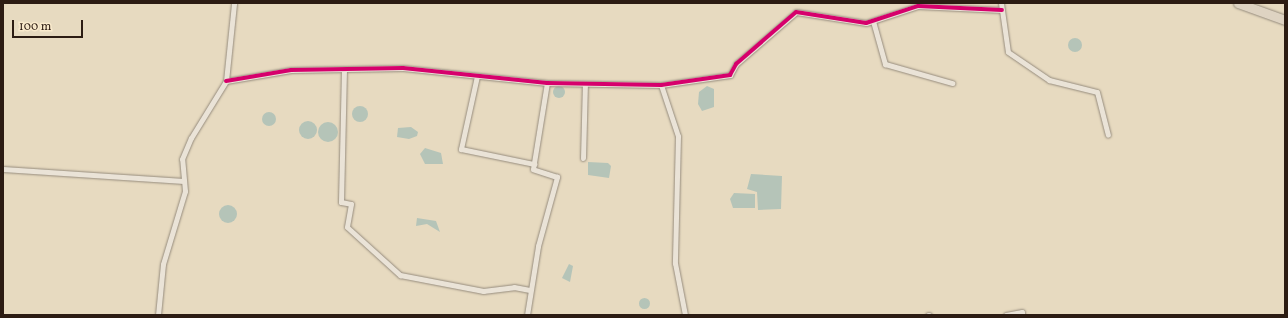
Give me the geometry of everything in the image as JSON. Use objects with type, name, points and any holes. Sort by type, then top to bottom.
[{"type":"highway","points":[[1238,3],[1285,20]]},
{"type":"street","points":[[158,315],[163,264],[173,222],[180,213],[184,181],[182,159],[190,138],[226,81],[234,3]]},
{"type":"street","points":[[1001,3],[1008,52],[1048,80],[1097,92],[1108,135]]},
{"type":"street","points":[[226,81],[291,70],[403,68],[547,83],[661,85],[730,75],[736,64],[796,12],[817,18],[874,21],[918,6],[1002,10]]},
{"type":"street","points":[[874,21],[885,64],[952,83]]},
{"type":"street","points":[[344,69],[341,202],[351,204],[347,227],[400,275],[483,291],[514,287],[530,290]]},
{"type":"street","points":[[477,76],[461,149],[534,164]]},
{"type":"street","points":[[527,315],[530,290],[557,178],[533,169],[547,83]]},
{"type":"street","points":[[584,158],[585,84]]},
{"type":"street","points":[[661,85],[678,136],[675,263],[685,315]]},
{"type":"street","points":[[3,169],[184,181]]},
{"type":"street","points":[[1006,315],[1022,312],[1022,315]]},
{"type":"shaded area","points":[[1072,38],[1078,38],[1082,42],[1082,48],[1078,52],[1072,52],[1068,48],[1068,42]]},
{"type":"shaded area","points":[[559,86],[563,88],[565,92],[563,96],[559,98],[555,96],[553,92],[555,88]]},
{"type":"shaded area","points":[[707,86],[714,89],[714,107],[702,111],[698,104],[699,92]]},
{"type":"shaded area","points":[[357,106],[363,106],[368,111],[366,120],[363,122],[357,122],[352,117],[352,111]]},
{"type":"shaded area","points":[[266,112],[272,112],[276,116],[276,122],[272,126],[266,126],[262,122],[262,116]]},
{"type":"shaded area","points":[[304,121],[312,121],[317,126],[315,137],[312,139],[304,139],[299,134],[299,126]]},
{"type":"shaded area","points":[[328,122],[335,125],[338,132],[335,139],[328,142],[321,139],[318,132],[321,125]]},
{"type":"shaded area","points":[[411,127],[418,132],[417,136],[409,139],[397,137],[398,128]]},
{"type":"shaded area","points":[[425,148],[441,153],[443,164],[425,164],[420,154]]},
{"type":"shaded area","points":[[588,162],[608,163],[611,166],[609,178],[588,175]]},
{"type":"shaded area","points":[[751,174],[782,176],[781,209],[758,210],[757,192],[747,189]]},
{"type":"shaded area","points":[[734,193],[755,194],[755,208],[733,208],[730,199]]},
{"type":"shaded area","points":[[228,205],[234,208],[237,214],[234,220],[228,223],[222,220],[219,214],[222,208]]},
{"type":"shaded area","points":[[417,218],[436,221],[440,232],[427,224],[416,226]]},
{"type":"shaded area","points":[[569,264],[573,266],[570,282],[562,278]]},
{"type":"shaded area","points":[[644,297],[648,299],[650,303],[648,307],[644,309],[640,307],[638,303],[640,299]]},
{"type":"cycle path","points":[[226,81],[291,70],[403,68],[547,83],[661,85],[730,75],[736,64],[796,12],[866,23],[918,6],[1002,10]]}]
